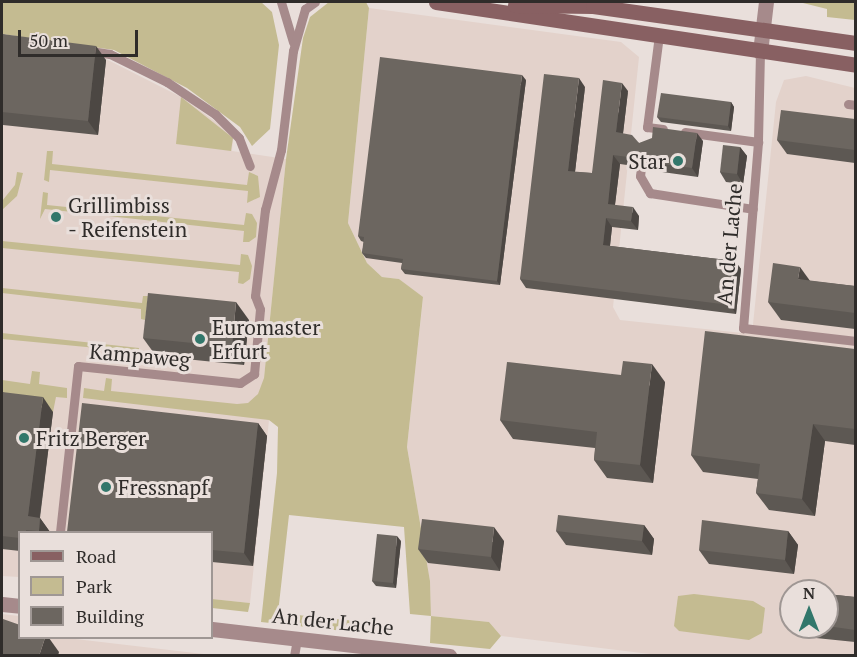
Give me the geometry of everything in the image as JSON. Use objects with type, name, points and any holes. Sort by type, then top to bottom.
[{"type":"main road","points":[[436,2],[855,65]]},
{"type":"main road","points":[[464,5],[592,6],[855,43]]},
{"type":"street","points":[[760,52],[766,2]]},
{"type":"street","points":[[2,604],[18,606]]},
{"type":"street","name":"An der Lache","points":[[213,628],[449,656]]},
{"type":"lane","points":[[281,2],[292,32],[293,51]]},
{"type":"lane","points":[[293,51],[306,9],[315,2]]},
{"type":"lane","points":[[659,35],[647,132],[758,142]]},
{"type":"lane","points":[[76,48],[111,54],[183,93],[215,114],[240,138],[250,166]]},
{"type":"lane","name":"Kampaweg","points":[[60,531],[78,366],[240,383],[254,374],[259,251],[281,150],[293,51]]},
{"type":"lane","name":"An der Lache","points":[[760,52],[758,142],[743,328],[855,341]]},
{"type":"lane","points":[[641,167],[640,176],[650,193],[753,209]]},
{"type":"lane","points":[[294,656],[297,639]]},
{"type":"shaded area","points":[[369,8],[621,42],[639,57],[613,307],[620,320],[752,334],[776,102],[784,80],[806,76],[855,88],[855,655],[658,655],[501,636],[489,622],[431,616],[430,581],[407,447],[423,298],[399,279],[382,277],[367,263],[348,223]]},
{"type":"shaded area","points":[[2,46],[106,59],[181,97],[219,124],[233,138],[232,151],[286,159],[264,378],[269,420],[250,603],[213,599],[213,531],[18,531],[18,577],[2,576]]},
{"type":"shaded area","points":[[2,614],[18,616],[18,639],[76,639],[212,655],[2,655]]},
{"type":"green space","points":[[2,2],[261,2],[272,12],[279,45],[270,129],[252,146],[240,127],[187,88],[114,50],[2,34]]},
{"type":"green space","points":[[329,2],[366,2],[369,8],[348,223],[367,263],[382,277],[399,279],[423,297],[407,447],[430,581],[431,616],[410,614],[404,527],[289,515],[278,613],[355,621],[353,632],[261,622],[277,473],[278,427],[269,420],[83,398],[84,388],[104,391],[106,378],[112,379],[111,391],[237,404],[248,403],[258,394],[264,378],[286,159],[303,38],[310,17]]},
{"type":"green space","points":[[799,2],[855,2],[855,20],[827,17],[827,9]]},
{"type":"green space","points":[[181,97],[233,138],[231,151],[176,144]]},
{"type":"green space","points":[[47,151],[53,151],[52,164],[247,185],[249,172],[258,176],[260,197],[247,203],[248,191],[50,170],[49,182],[44,180]]},
{"type":"green space","points":[[17,172],[23,173],[17,196],[2,210],[2,201],[15,185]]},
{"type":"green space","points":[[43,192],[48,193],[47,205],[244,225],[246,213],[252,214],[257,223],[256,237],[249,242],[243,242],[244,231],[45,209],[40,219]]},
{"type":"green space","points":[[2,241],[240,265],[241,254],[248,255],[252,266],[250,279],[243,284],[238,283],[239,272],[2,248]]},
{"type":"green space","points":[[2,288],[142,303],[143,296],[148,296],[145,320],[141,319],[141,309],[2,293]]},
{"type":"green space","points":[[2,333],[139,348],[139,352],[2,339]]},
{"type":"green space","points":[[32,371],[40,372],[39,384],[67,388],[67,398],[56,397],[53,412],[2,396],[2,380],[30,384]]},
{"type":"green space","points":[[694,594],[753,601],[765,608],[762,633],[749,640],[679,631],[674,626],[678,596]]},
{"type":"green space","points":[[213,599],[250,603],[248,612],[213,608]]},
{"type":"green space","points":[[431,616],[489,622],[501,636],[490,649],[430,643]]},
{"type":"building","points":[[2,34],[96,46],[88,121],[2,112]]},
{"type":"building","points":[[380,57],[522,75],[497,281],[401,269],[403,259],[362,253],[364,237],[358,236]]},
{"type":"building","points":[[544,74],[579,78],[568,171],[592,173],[603,80],[622,83],[616,132],[632,135],[639,143],[652,138],[653,127],[697,133],[692,168],[648,162],[636,152],[628,157],[613,155],[608,204],[633,207],[631,221],[606,218],[603,245],[735,261],[730,305],[520,279]]},
{"type":"building","points":[[661,93],[731,102],[728,126],[657,117]]},
{"type":"building","points":[[781,110],[855,119],[855,150],[777,140]]},
{"type":"building","points":[[723,145],[740,147],[737,174],[720,172]]},
{"type":"building","points":[[773,263],[800,267],[798,279],[855,286],[855,313],[768,302]]},
{"type":"building","points":[[148,293],[236,302],[232,347],[143,338]]},
{"type":"building","points":[[705,331],[855,349],[855,429],[813,424],[802,499],[756,493],[760,464],[691,455]]},
{"type":"building","points":[[623,361],[652,364],[640,465],[594,460],[597,432],[500,420],[507,362],[621,375]]},
{"type":"building","points":[[2,392],[43,397],[28,516],[40,518],[39,531],[18,531],[18,538],[2,536]]},
{"type":"building","points":[[82,403],[258,423],[244,553],[213,550],[213,531],[67,531]]},
{"type":"building","points":[[558,515],[644,525],[642,541],[556,531]]},
{"type":"building","points":[[422,519],[494,527],[491,557],[418,549]]},
{"type":"building","points":[[702,520],[788,531],[785,560],[699,550]]},
{"type":"building","points":[[377,534],[397,536],[393,583],[372,581]]},
{"type":"building","points":[[839,595],[855,597],[855,630],[839,628]]},
{"type":"building","points":[[3,619],[18,624],[18,639],[45,639],[39,656],[2,656]]},
{"type":"place","name":"Star","points":[[678,161]]},
{"type":"place","name":"Grillimbiss - Reifenstein","points":[[56,217]]},
{"type":"place","name":"Euromaster Erfurt","points":[[200,339]]},
{"type":"place","name":"Fritz Berger","points":[[24,438]]},
{"type":"place","name":"Fressnapf","points":[[106,487]]}]
